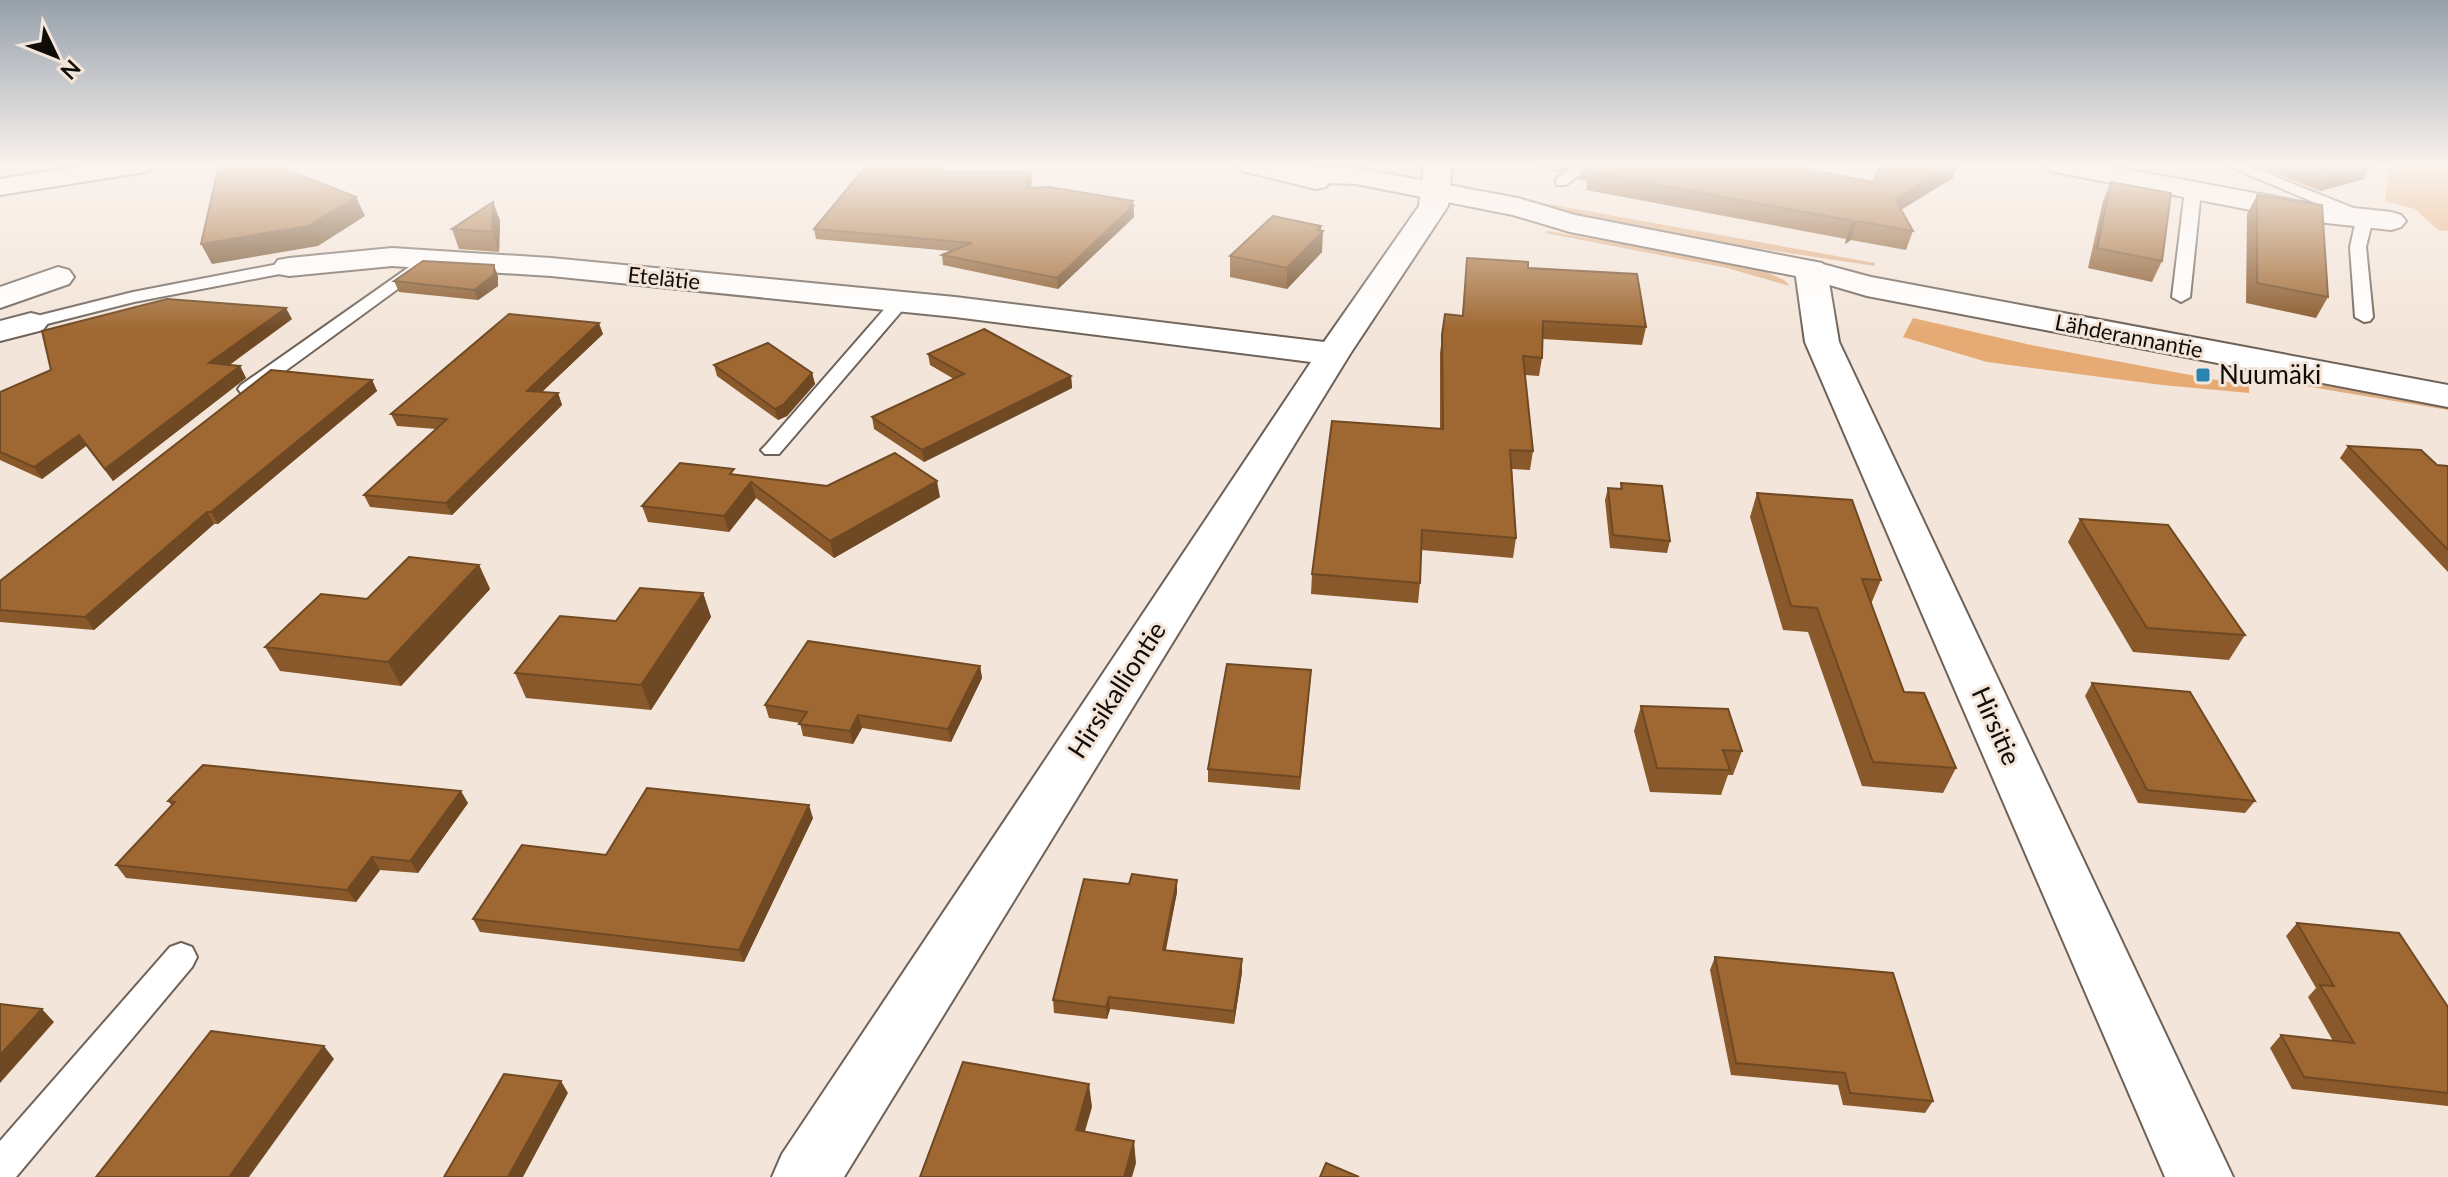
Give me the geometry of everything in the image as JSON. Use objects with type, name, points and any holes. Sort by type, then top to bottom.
[{"type":"street","name":"Hirsikalliontie","points":[[806,1177],[1333,354],[1415,220]]},
{"type":"street","name":"Lähderannantie","points":[[1509,220],[1570,223],[1811,270],[1867,286],[2448,396]]},
{"type":"street","name":"Etelätie","points":[[289,267],[344,259],[430,257],[900,302],[1333,354]]},
{"type":"street","name":"Lähderannantie","points":[[1811,270],[1870,271],[2448,378]]},
{"type":"street","name":"Hirsitie","points":[[1811,270],[1822,342],[2199,1177]]},
{"type":"street","points":[[0,298],[58,277]]},
{"type":"lane","points":[[2181,297],[2190,220]]},
{"type":"lane","points":[[2364,317],[2358,247],[2378,220]]},
{"type":"lane","points":[[233,401],[430,257]]},
{"type":"lane","name":"Etelätie","points":[[15,327],[133,297],[289,267]]},
{"type":"lane","points":[[772,450],[900,302]]},
{"type":"lane","points":[[0,1168],[181,957]]},
{"type":"shaded area","points":[[1607,220],[1636,220],[1875,263],[1875,266],[1735,245]]},
{"type":"shaded area","points":[[2427,220],[2448,220],[2448,231],[2438,230]]},
{"type":"shaded area","points":[[1548,231],[1756,267],[1790,286],[1727,268],[1545,233]]},
{"type":"shaded area","points":[[1913,318],[2031,345],[2249,386],[2249,393],[1987,362],[1903,337]]},
{"type":"shaded area","points":[[2284,379],[2348,385],[2448,402],[2448,410],[2287,383]]},
{"type":"building","points":[[206,220],[318,220],[308,226],[201,244]]},
{"type":"building","points":[[466,220],[492,220],[492,232],[452,229]]},
{"type":"building","points":[[822,220],[1118,220],[1057,278],[942,255],[972,243],[814,229]]},
{"type":"building","points":[[1269,220],[1292,220],[1321,226],[1317,230],[1323,231],[1287,268],[1230,256]]},
{"type":"building","points":[[1847,220],[1907,220],[1913,231],[1857,221],[1851,225],[1853,221]]},
{"type":"building","points":[[2103,220],[2167,220],[2162,261],[2097,248]]},
{"type":"building","points":[[2257,220],[2323,220],[2328,297],[2257,283]]},
{"type":"building","points":[[1467,258],[1528,262],[1528,268],[1637,274],[1646,327],[1543,321],[1542,358],[1523,356],[1533,451],[1510,450],[1516,538],[1422,530],[1420,583],[1312,574],[1332,421],[1443,429],[1442,335],[1445,314],[1463,316]]},
{"type":"building","points":[[423,261],[494,265],[494,275],[474,290],[394,281]]},
{"type":"building","points":[[167,299],[286,308],[209,363],[240,366],[105,469],[79,435],[34,467],[0,452],[0,392],[51,370],[42,331]]},
{"type":"building","points":[[509,314],[599,323],[527,391],[558,393],[446,503],[364,495],[447,419],[391,414]]},
{"type":"building","points":[[984,329],[1071,376],[922,450],[872,417],[964,374],[928,354]]},
{"type":"building","points":[[768,343],[812,373],[784,404],[775,409],[714,365]]},
{"type":"building","points":[[271,370],[372,380],[211,512],[207,512],[85,617],[0,610],[0,581]]},
{"type":"building","points":[[2348,446],[2421,450],[2437,465],[2448,466],[2448,550]]},
{"type":"building","points":[[895,453],[937,481],[830,541],[751,482],[724,516],[642,506],[680,463],[734,469],[730,474],[827,486]]},
{"type":"building","points":[[1621,483],[1662,486],[1670,541],[1613,535],[1608,488],[1622,489]]},
{"type":"building","points":[[1757,493],[1852,500],[1881,580],[1862,579],[1904,692],[1924,693],[1956,768],[1873,762],[1817,608],[1791,606]]},
{"type":"building","points":[[2080,519],[2168,525],[2245,635],[2147,628]]},
{"type":"building","points":[[409,557],[479,565],[388,662],[265,647],[321,594],[367,599]]},
{"type":"building","points":[[640,588],[703,593],[641,685],[515,673],[560,616],[616,621]]},
{"type":"building","points":[[808,641],[980,666],[948,729],[858,715],[850,731],[799,724],[807,712],[765,705]]},
{"type":"building","points":[[1227,664],[1311,670],[1300,777],[1208,769]]},
{"type":"building","points":[[2092,683],[2190,692],[2255,801],[2147,790]]},
{"type":"building","points":[[1641,706],[1728,709],[1742,751],[1723,750],[1730,770],[1657,768]]},
{"type":"building","points":[[203,765],[461,791],[410,861],[372,857],[347,890],[116,865],[175,802],[168,801]]},
{"type":"building","points":[[647,788],[809,805],[739,950],[473,919],[522,845],[606,855]]},
{"type":"building","points":[[1132,874],[1177,880],[1163,950],[1242,959],[1234,1011],[1109,997],[1106,1007],[1053,1000],[1084,879],[1129,884]]},
{"type":"building","points":[[2297,923],[2399,933],[2448,1007],[2448,1093],[2304,1077],[2281,1035],[2354,1043],[2320,985],[2334,986]]},
{"type":"building","points":[[1715,957],[1893,973],[1933,1101],[1850,1093],[1845,1073],[1736,1063]]},
{"type":"building","points":[[0,1004],[42,1009],[0,1055]]},
{"type":"building","points":[[211,1031],[324,1046],[229,1177],[96,1177]]},
{"type":"building","points":[[963,1062],[1089,1084],[1076,1130],[1134,1141],[1124,1177],[920,1177]]},
{"type":"building","points":[[504,1074],[561,1081],[508,1177],[444,1177]]},
{"type":"building","points":[[1326,1163],[1359,1177],[1320,1177]]},
{"type":"place","name":"Nuumäki","points":[[2203,375]]}]
